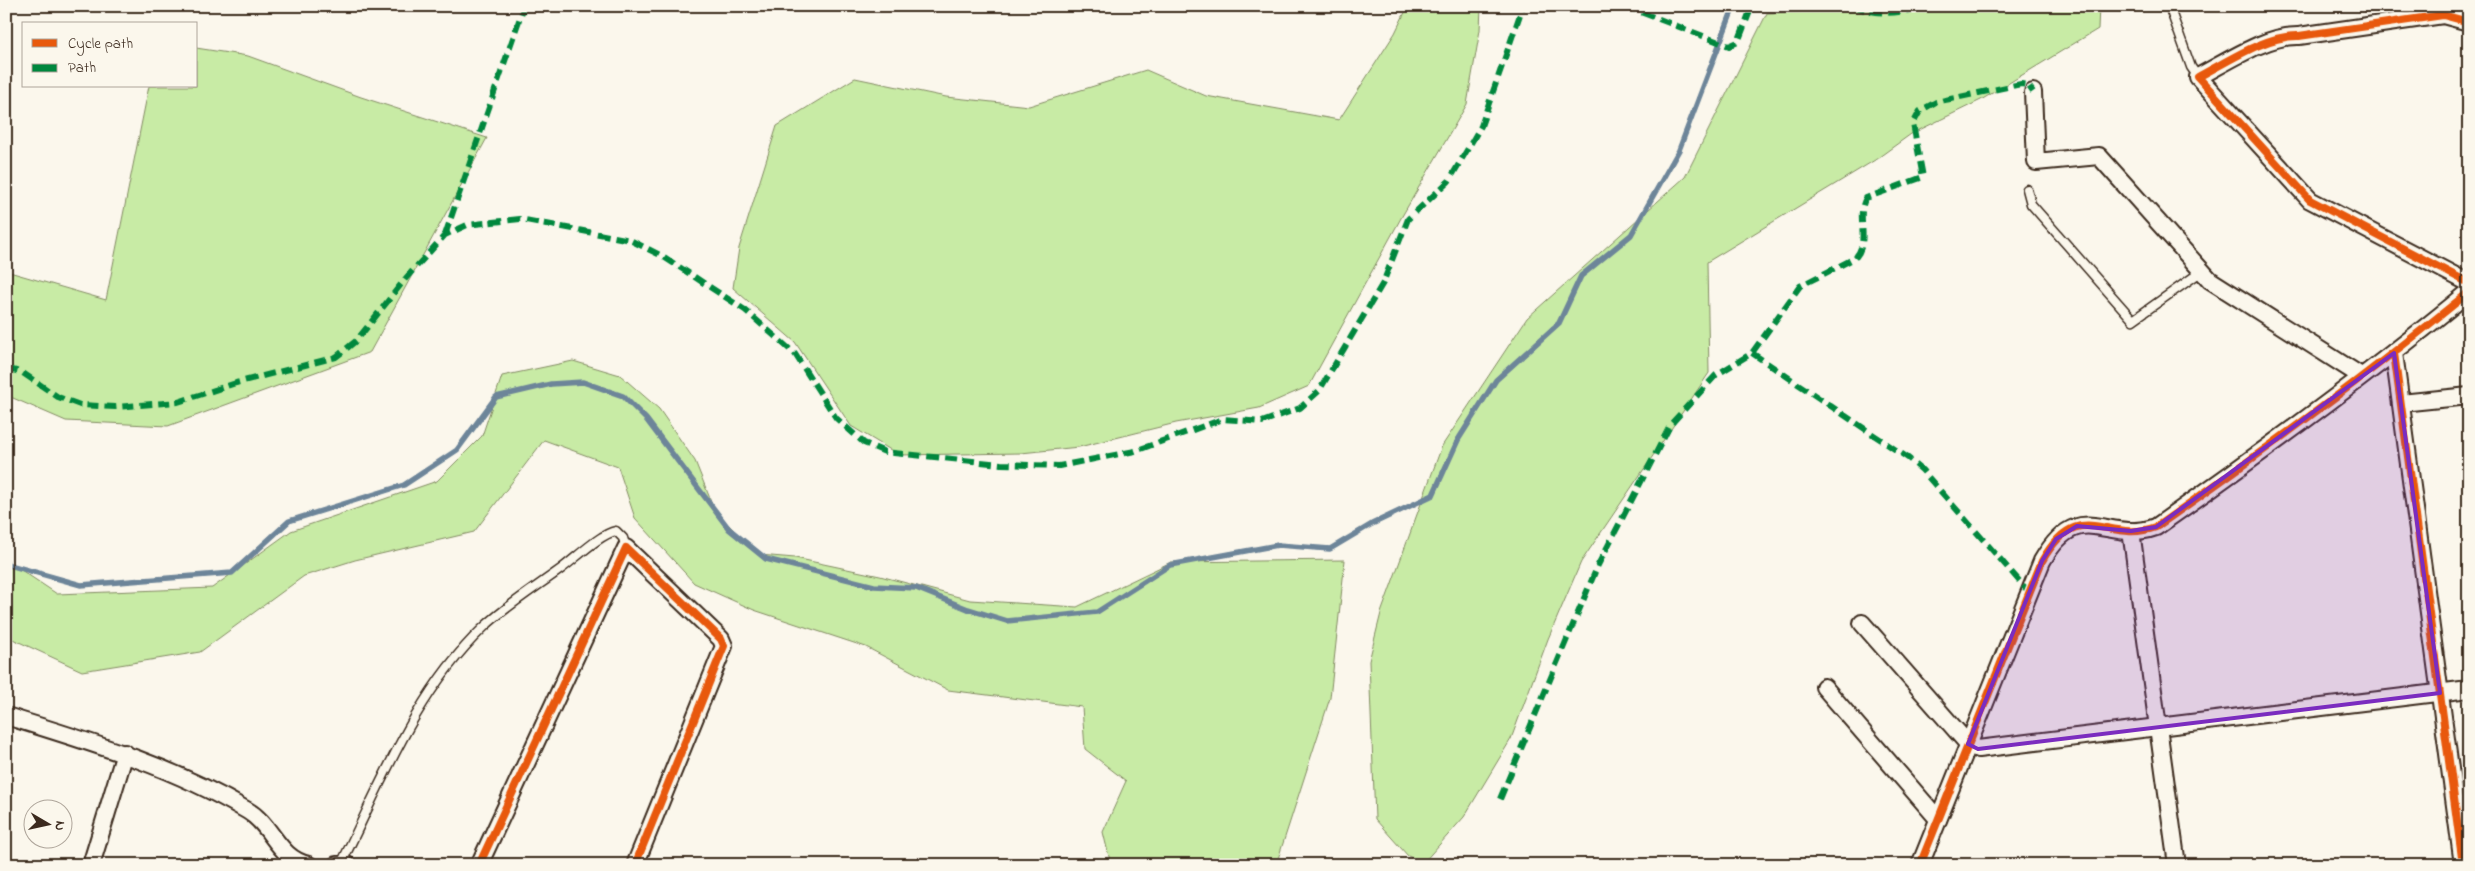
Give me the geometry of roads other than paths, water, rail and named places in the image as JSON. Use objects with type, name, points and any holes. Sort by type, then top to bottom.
[{"type":"street","points":[[2469,22],[2443,16],[2398,14],[2299,36],[2288,36],[2271,40],[2198,77],[2310,200],[2469,283]]},
{"type":"street","points":[[2033,92],[2036,162],[2099,156],[2210,280],[2361,376]]},
{"type":"street","points":[[1920,865],[2042,560],[2056,538],[2077,526],[2091,525],[2131,531],[2156,527],[2237,470],[2394,353],[2469,292]]},
{"type":"street","points":[[2394,353],[2463,865]]},
{"type":"street","points":[[2401,403],[2469,396]]},
{"type":"street","points":[[2131,531],[2177,865]]},
{"type":"street","points":[[479,865],[626,548],[721,638],[724,646],[635,865]]},
{"type":"street","points":[[1862,623],[1968,744],[1978,749],[2469,689]]},
{"type":"street","points":[[1824,687],[1938,819]]},
{"type":"street","points":[[6,716],[126,753],[187,778],[250,812],[287,855],[309,865]]},
{"type":"street","points":[[91,865],[126,753]]},
{"type":"lane","points":[[2169,6],[2191,67],[2198,77]]},
{"type":"lane","points":[[2027,189],[2030,204],[2133,320],[2202,271]]},
{"type":"lane","points":[[342,864],[417,712],[438,680],[483,628],[584,553],[606,533],[616,531],[623,538],[626,548]]},
{"type":"waterway","points":[[6,564],[81,585],[232,573],[289,521],[404,485],[457,450],[496,397],[551,384],[583,382],[623,396],[646,419],[729,529],[766,559],[874,586],[916,588],[968,609],[1007,621],[1097,612],[1170,565],[1278,545],[1330,549],[1372,524],[1433,495],[1458,440],[1496,380],[1559,323],[1581,276],[1631,235],[1679,150],[1734,6]]}]
